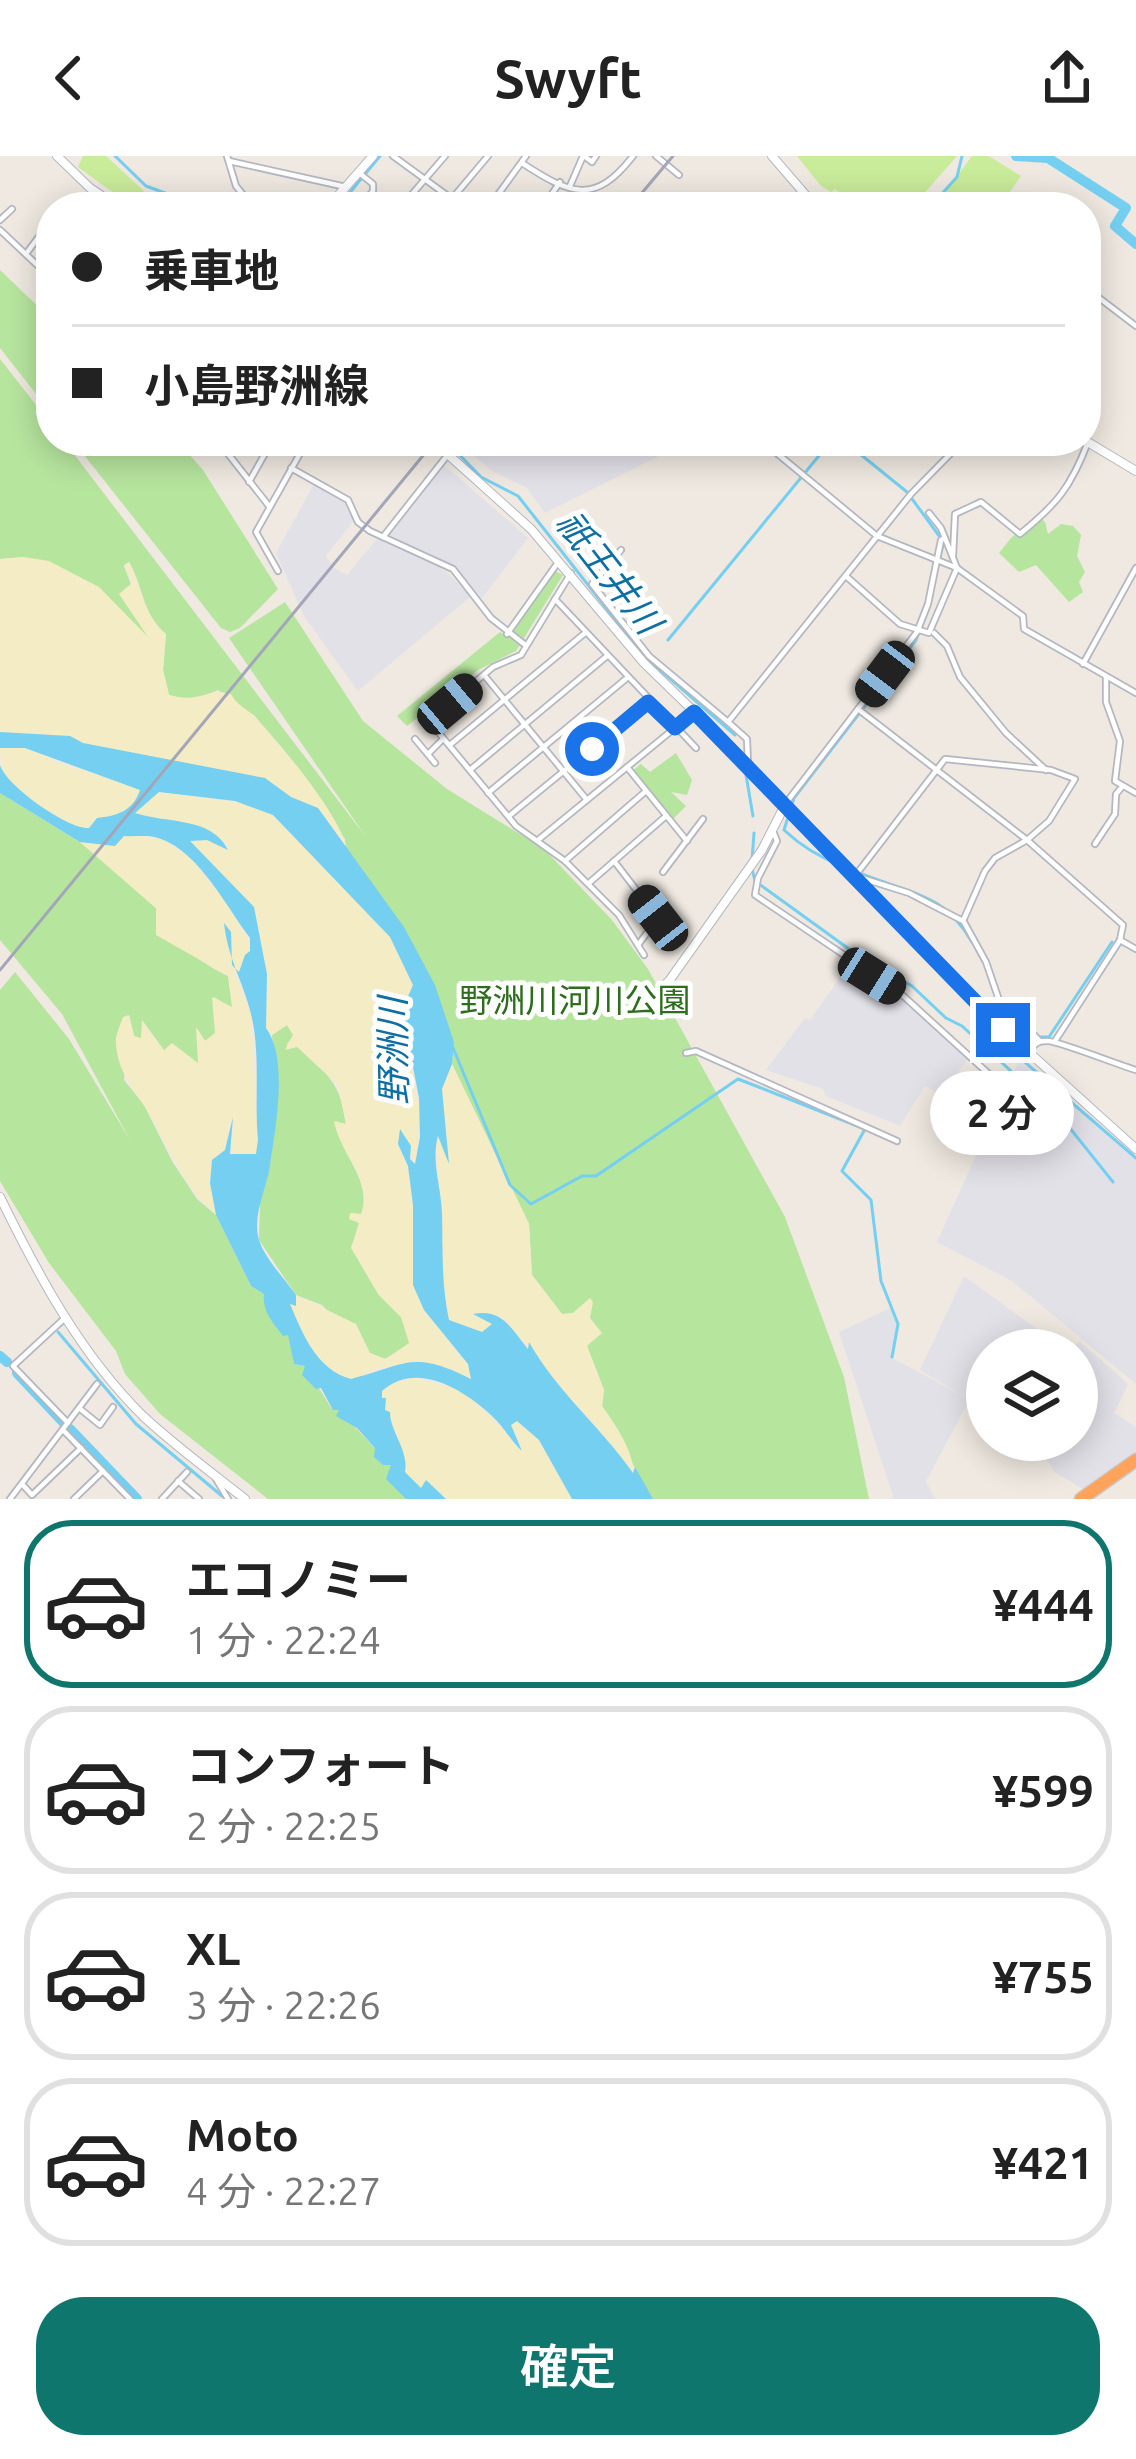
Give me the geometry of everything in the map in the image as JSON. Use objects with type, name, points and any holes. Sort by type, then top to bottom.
[{"type":"highway","points":[[1081,1499],[1136,1460]]},
{"type":"main road","points":[[57,156],[96,192]]},
{"type":"main road","points":[[346,192],[373,156]]},
{"type":"main road","points":[[772,156],[803,192]]},
{"type":"main road","points":[[1101,451],[1136,472]]},
{"type":"main road","points":[[448,456],[531,529],[644,663],[748,764],[1025,1052],[1136,1149]]},
{"type":"main road","points":[[654,994],[669,981],[739,884],[785,803]]},
{"type":"main road","points":[[0,1198],[29,1261],[140,1413],[245,1499]]},
{"type":"street","points":[[393,156],[442,192]]},
{"type":"street","points":[[414,192],[445,156]]},
{"type":"street","points":[[459,192],[488,156]]},
{"type":"street","points":[[570,186],[583,156],[592,162],[596,156]]},
{"type":"street","points":[[500,192],[524,160],[583,192],[613,181],[633,156]]},
{"type":"street","points":[[654,156],[679,175]]},
{"type":"street","points":[[228,159],[333,192]]},
{"type":"street","points":[[228,159],[241,192]]},
{"type":"street","points":[[362,175],[373,184],[372,192]]},
{"type":"street","points":[[553,192],[560,182]]},
{"type":"street","points":[[0,220],[12,209]]},
{"type":"street","points":[[0,230],[36,263]]},
{"type":"street","points":[[26,254],[36,240]]},
{"type":"street","points":[[1101,299],[1136,326]]},
{"type":"street","points":[[232,456],[269,506]]},
{"type":"street","points":[[249,482],[264,456]]},
{"type":"street","points":[[278,571],[256,532],[298,456]]},
{"type":"street","points":[[382,537],[446,456]]},
{"type":"street","points":[[780,456],[877,536],[957,568],[933,632]]},
{"type":"street","points":[[728,722],[947,456]]},
{"type":"street","points":[[953,558],[952,521],[960,510],[981,502],[1020,534],[1060,500],[1080,456]]},
{"type":"street","points":[[291,468],[348,500],[358,522],[382,537],[453,569],[507,634],[526,646]]},
{"type":"street","points":[[929,513],[962,573],[1022,616],[1024,629],[1136,694]]},
{"type":"street","points":[[935,521],[952,521]]},
{"type":"street","points":[[785,803],[917,632],[945,538]]},
{"type":"street","points":[[621,550],[592,584],[650,656],[747,739],[748,764]]},
{"type":"street","points":[[507,634],[560,561]]},
{"type":"street","points":[[1083,664],[1136,568]]},
{"type":"street","points":[[571,573],[521,655],[484,675],[429,722],[508,817],[565,861],[619,915],[644,955]]},
{"type":"street","points":[[845,576],[900,624],[917,632],[933,632],[947,646],[960,677],[1006,733],[1046,770]]},
{"type":"street","points":[[555,599],[696,748]]},
{"type":"street","points":[[449,746],[585,633]]},
{"type":"street","points":[[470,770],[607,656]]},
{"type":"street","points":[[484,675],[587,800]]},
{"type":"street","points":[[1106,677],[1106,702],[1120,742],[1115,781],[1136,793]]},
{"type":"street","points":[[488,794],[627,678]]},
{"type":"street","points":[[508,817],[648,702]]},
{"type":"street","points":[[859,709],[1027,840],[1120,920],[1124,932],[1120,940],[1055,1041]]},
{"type":"street","points":[[538,840],[694,712]]},
{"type":"street","points":[[415,739],[435,763]]},
{"type":"street","points":[[428,754],[443,739]]},
{"type":"street","points":[[963,920],[995,858],[1027,840],[1049,820],[1075,779],[1046,770],[945,759],[855,876],[940,906],[963,920],[986,962],[999,1000],[1040,1041]]},
{"type":"street","points":[[627,767],[686,841]]},
{"type":"street","points":[[1095,844],[1115,814],[1116,794],[1122,787]]},
{"type":"street","points":[[565,861],[646,791]]},
{"type":"street","points":[[588,884],[666,816]]},
{"type":"street","points":[[663,872],[703,819]]},
{"type":"street","points":[[755,895],[758,878],[777,841],[773,831]]},
{"type":"street","points":[[614,861],[658,918],[638,945]]},
{"type":"street","points":[[739,884],[899,992],[1001,1085]]},
{"type":"street","points":[[1120,940],[1136,949]]},
{"type":"street","points":[[1025,1052],[1040,1041],[1055,1041],[1136,1070]]},
{"type":"street","points":[[686,1053],[696,1051],[898,1141]]},
{"type":"street","points":[[66,1317],[14,1366],[125,1497]]},
{"type":"street","points":[[10,1499],[98,1384]]},
{"type":"street","points":[[79,1408],[100,1425],[113,1407]]},
{"type":"street","points":[[22,1484],[32,1495],[81,1448]]},
{"type":"street","points":[[74,1499],[103,1471]]},
{"type":"street","points":[[162,1499],[187,1472]]},
{"type":"street","points":[[215,1475],[228,1499]]},
{"type":"street","points":[[178,1481],[199,1499]]},
{"type":"shaded area","points":[[474,456],[659,456],[545,513],[527,488],[492,471]]},
{"type":"shaded area","points":[[443,464],[528,538],[482,598],[449,565],[388,535]]},
{"type":"shaded area","points":[[314,484],[346,504],[354,520],[326,556],[334,568],[347,575],[377,539],[438,564],[471,596],[358,691],[304,616],[276,553]]},
{"type":"shaded area","points":[[849,965],[905,1002],[968,1058],[942,1096],[925,1086],[900,1126],[826,1096],[823,1089],[766,1070]]},
{"type":"shaded area","points":[[1020,1058],[1136,1159],[1136,1384],[1098,1352],[1098,1329],[1070,1329],[1012,1281],[937,1242]]},
{"type":"shaded area","points":[[964,1276],[1037,1329],[966,1329],[966,1397],[920,1370]]},
{"type":"shaded area","points":[[893,1307],[900,1326],[891,1350],[894,1359],[966,1397],[966,1406],[926,1481],[935,1499],[894,1499],[839,1332]]},
{"type":"shaded area","points":[[1098,1358],[1128,1384],[1114,1413],[1136,1427],[1136,1453],[1085,1490],[1054,1472],[1048,1461],[1098,1461]]},
{"type":"green space","points":[[83,156],[106,156],[144,191],[112,192],[78,167]]},
{"type":"green space","points":[[797,156],[957,156],[925,192],[831,192]]},
{"type":"green space","points":[[972,156],[989,156],[1021,176],[1010,192],[945,192]]},
{"type":"green space","points":[[0,270],[36,305],[36,394],[0,348]]},
{"type":"green space","name":"野洲川河川公園","points":[[0,359],[36,405],[36,456],[75,456],[366,837],[229,638],[285,602],[363,721],[447,789],[544,849],[612,920],[648,969],[785,1217],[844,1377],[869,1499],[653,1499],[602,1406],[604,1390],[587,1346],[590,1299],[573,1313],[562,1314],[532,1275],[529,1224],[452,1064],[454,1042],[345,847],[345,839],[255,716],[218,690],[192,701],[169,695],[163,670],[166,634],[148,609],[129,562],[124,566],[153,642],[131,623],[24,557],[0,559]]},
{"type":"green space","points":[[85,456],[190,456],[203,470],[278,589],[240,628],[230,632],[221,628]]},
{"type":"green space","points":[[1038,516],[1048,534],[1061,524],[1073,526],[1081,535],[1077,556],[1085,572],[1079,582],[1083,592],[1069,602],[1036,565],[1019,572],[999,553]]},
{"type":"green space","points":[[549,568],[563,575],[516,651],[478,670],[407,726],[397,716],[500,632],[509,638]]},
{"type":"green space","points":[[676,753],[692,780],[687,795],[671,792],[686,806],[672,820],[631,772],[641,764],[650,772]]},
{"type":"green space","points":[[0,793],[80,842],[156,908],[156,935],[228,976],[233,1009],[214,997],[215,1034],[205,1041],[198,1030],[199,1064],[164,1051],[143,1022],[141,1039],[134,1036],[129,1015],[124,1080],[144,1105],[197,1199],[216,1215],[251,1286],[265,1294],[289,1335],[294,1364],[305,1366],[332,1409],[336,1407],[375,1448],[375,1457],[383,1465],[391,1465],[406,1499],[268,1499],[160,1414],[125,1374],[116,1351],[49,1263],[0,1181],[0,990],[15,972],[69,1039],[130,1140],[62,1014],[0,940]]},
{"type":"green space","points":[[287,1025],[294,1035],[289,1049],[297,1046],[317,1065],[340,1098],[346,1126],[336,1121],[338,1134],[363,1190],[361,1215],[351,1213],[359,1222],[378,1294],[401,1317],[410,1343],[385,1359],[370,1353],[322,1305],[296,1295],[259,1240],[260,1203],[278,1102],[272,1035]]},
{"type":"sand","points":[[0,559],[49,561],[99,587],[148,637],[119,594],[133,582],[124,565],[129,562],[147,609],[166,634],[163,670],[169,695],[231,694],[308,780],[347,847],[318,808],[264,778],[83,743],[70,736],[0,732]]},
{"type":"sand","points":[[0,748],[29,749],[140,790],[124,811],[97,818],[89,828],[80,827],[44,808],[3,775]]},
{"type":"sand","points":[[158,792],[236,802],[273,815],[390,937],[413,985],[402,1010],[420,1115],[415,1165],[404,1138],[413,1205],[414,1267],[453,1349],[468,1364],[471,1380],[452,1369],[379,1368],[352,1379],[329,1368],[306,1338],[289,1302],[296,1305],[296,1295],[356,1324],[370,1353],[386,1359],[409,1343],[401,1317],[378,1294],[351,1248],[359,1223],[349,1219],[350,1213],[361,1214],[364,1202],[359,1178],[334,1121],[346,1124],[338,1085],[297,1047],[285,1050],[293,1035],[287,1025],[272,1035],[266,1028],[267,974],[254,907],[190,841],[207,840],[228,850],[229,846],[195,826],[134,813]]},
{"type":"sand","points":[[124,835],[160,838],[188,856],[225,900],[251,945],[240,973],[234,971],[251,1014],[258,1140],[256,1154],[231,1155],[231,1121],[225,1150],[212,1160],[210,1183],[216,1215],[184,1176],[129,1083],[116,1041],[123,1017],[129,1015],[134,1036],[141,1038],[142,1020],[164,1050],[172,1043],[198,1063],[196,1027],[205,1041],[215,1033],[212,997],[232,1007],[228,976],[156,935],[156,908],[80,842],[115,845]]},
{"type":"sand","points":[[452,1064],[529,1224],[532,1275],[562,1314],[573,1313],[590,1298],[593,1302],[590,1318],[602,1333],[587,1346],[604,1390],[602,1406],[628,1448],[634,1475],[504,1317],[484,1317],[493,1324],[482,1332],[449,1320],[436,1153],[438,1133],[448,1157],[442,1089]]},
{"type":"sand","points":[[413,1378],[463,1391],[514,1441],[521,1442],[511,1425],[516,1421],[539,1440],[572,1499],[446,1499],[426,1481],[422,1490],[404,1472],[382,1399],[382,1391],[390,1384]]},
{"type":"water","points":[[0,732],[70,736],[83,743],[265,778],[291,797],[318,808],[404,927],[435,985],[454,1042],[442,1089],[449,1164],[438,1136],[436,1155],[449,1320],[482,1332],[492,1324],[473,1314],[492,1314],[528,1349],[529,1342],[633,1473],[635,1467],[653,1499],[572,1499],[539,1440],[517,1421],[511,1425],[522,1451],[481,1406],[454,1388],[425,1378],[396,1382],[382,1391],[382,1398],[386,1398],[385,1410],[390,1412],[402,1449],[405,1472],[421,1488],[426,1480],[446,1499],[406,1499],[386,1479],[391,1465],[374,1457],[375,1448],[357,1428],[336,1416],[339,1410],[333,1410],[321,1388],[316,1389],[302,1375],[305,1366],[294,1364],[288,1335],[283,1336],[269,1316],[264,1294],[251,1286],[216,1215],[210,1183],[212,1160],[225,1150],[233,1117],[230,1154],[256,1154],[258,1140],[254,1029],[236,969],[239,972],[250,951],[250,938],[212,882],[175,846],[147,836],[124,836],[115,846],[80,842],[0,793],[0,765],[26,795],[80,827],[89,828],[97,818],[123,811],[140,790],[25,748],[0,748]],"holes":[[[159,792],[235,801],[273,815],[390,937],[413,985],[402,1010],[419,1098],[415,1164],[400,1129],[398,1144],[408,1166],[413,1205],[413,1285],[424,1310],[468,1364],[471,1379],[423,1362],[351,1379],[329,1368],[306,1339],[290,1304],[296,1306],[296,1295],[262,1247],[257,1222],[270,1166],[279,1076],[266,1028],[267,974],[254,907],[190,841],[207,840],[228,850],[211,831],[135,813]]]},
{"type":"waterway","points":[[115,156],[146,186],[162,192]]},
{"type":"waterway","name":"祇王井川","points":[[350,192],[380,156]]},
{"type":"waterway","points":[[944,192],[957,177],[962,156]]},
{"type":"waterway","points":[[1016,156],[1048,158],[1126,208],[1115,226],[1136,244]]},
{"type":"waterway","name":"祇王井川","points":[[461,456],[481,477],[518,496],[644,656],[735,735]]},
{"type":"waterway","points":[[668,640],[819,456]]},
{"type":"waterway","points":[[863,456],[907,492],[940,537],[940,557]]},
{"type":"waterway","points":[[842,866],[811,851],[784,830],[794,798],[916,640],[929,607]]},
{"type":"waterway","name":"祇王井川","points":[[746,775],[753,816]]},
{"type":"waterway","name":"祇王井川","points":[[752,860],[754,833]]},
{"type":"waterway","name":"祇王井川","points":[[752,869],[755,881],[849,949],[912,986],[946,1018],[962,1026],[1061,1117],[1113,1182]]},
{"type":"waterway","points":[[857,872],[936,903],[972,942]]},
{"type":"waterway","points":[[1025,1045],[1036,1037],[1049,1037],[1112,942]]},
{"type":"waterway","points":[[993,989],[1009,1029]]},
{"type":"waterway","points":[[1009,1038],[1013,1052],[1136,1158]]},
{"type":"waterway","points":[[451,1043],[510,1185],[531,1204],[582,1176],[596,1176],[738,1079],[865,1129],[842,1171],[871,1200],[881,1281],[898,1324],[892,1357]]},
{"type":"waterway","points":[[58,1332],[136,1424],[222,1496]]},
{"type":"waterway","points":[[0,1356],[7,1362]]},
{"type":"waterway","points":[[17,1373],[64,1423]]},
{"type":"waterway","points":[[70,1429],[137,1499]]},
{"type":"railway","points":[[643,192],[673,156]]},
{"type":"railway","points":[[0,970],[423,456]]},
{"type":"route","points":[[592,749],[648,702],[675,728],[694,712],[1003,1030]]},
{"type":"water label","name":"野洲川","points":[[393,1051]]}]
